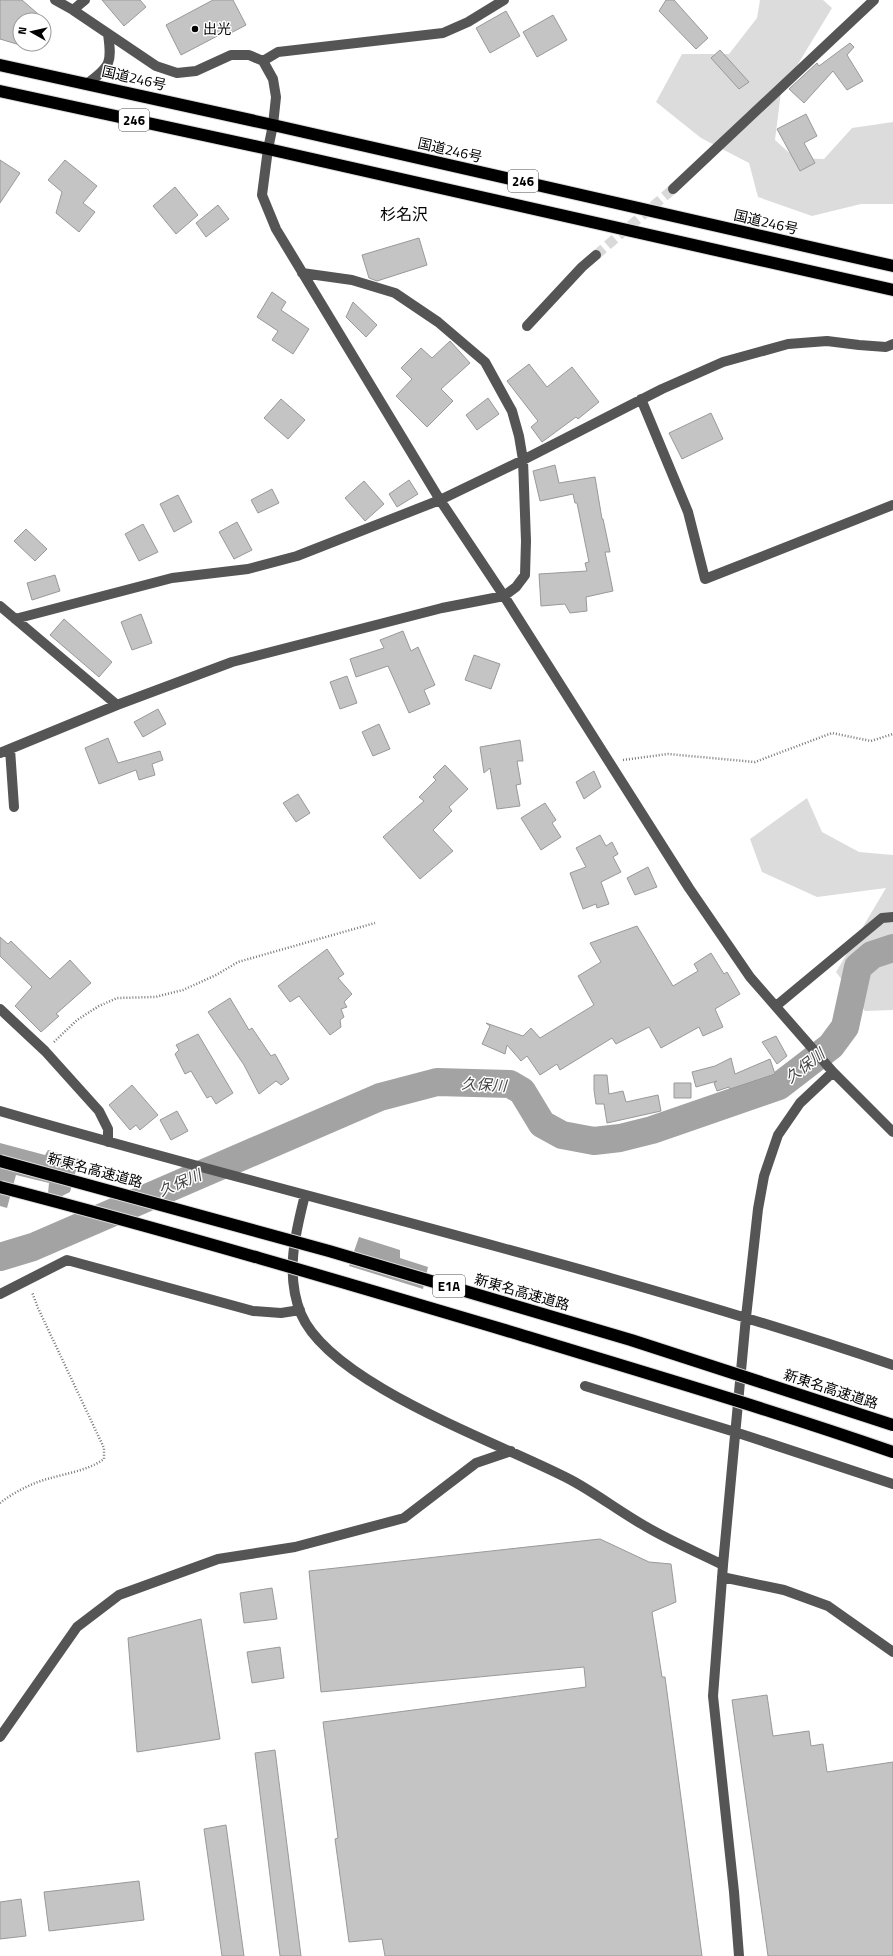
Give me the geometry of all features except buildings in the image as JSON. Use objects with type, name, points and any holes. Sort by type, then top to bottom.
[{"type":"highway","name":"国道246号","points":[[0,65],[273,124],[893,266]]},
{"type":"highway","name":"246","points":[[0,91],[268,149],[893,290]]},
{"type":"highway","name":"新東名高速道路","points":[[0,1161],[322,1249],[632,1340],[893,1426]]},
{"type":"highway","name":"E1A","points":[[0,1187],[325,1276],[711,1393],[893,1452]]},
{"type":"street","points":[[55,0],[73,10],[156,66],[177,73],[196,71],[231,55],[249,55],[263,61],[273,79],[276,97],[262,195],[276,230],[440,500],[504,596],[689,888],[750,977],[831,1069],[893,1132]]},
{"type":"street","points":[[73,10],[85,0]]},
{"type":"street","points":[[263,61],[278,52],[443,34],[468,22],[504,0]]},
{"type":"street","points":[[673,189],[874,0]]},
{"type":"street","points":[[88,83],[105,71],[111,55],[108,34]]},
{"type":"street","points":[[527,326],[582,267],[596,255]]},
{"type":"street","points":[[0,753],[117,705],[232,662],[442,608],[504,596],[516,587],[525,575],[526,541],[523,460],[519,436],[512,411],[485,362],[444,327],[395,293],[352,280],[302,273]]},
{"type":"street","points":[[15,619],[172,578],[255,568],[297,556],[440,500],[523,460],[641,399],[723,362],[788,344],[827,341],[872,346],[886,346],[893,344]]},
{"type":"street","points":[[641,399],[688,512],[705,579],[893,505]]},
{"type":"street","points":[[0,606],[117,705]]},
{"type":"street","points":[[10,749],[14,807]]},
{"type":"street","points":[[776,1006],[882,918],[893,917]]},
{"type":"street","points":[[0,1009],[45,1051],[99,1111],[108,1129],[108,1142]]},
{"type":"street","points":[[740,1956],[713,1696],[723,1565],[746,1317],[758,1209],[764,1176],[778,1134],[800,1103],[831,1069]]},
{"type":"street","points":[[0,1111],[108,1142],[576,1268],[746,1317],[893,1365]]},
{"type":"street","points":[[305,1195],[293,1249],[292,1271],[295,1294],[300,1310],[313,1333],[330,1352],[352,1369],[424,1412],[511,1451],[572,1481],[646,1527],[723,1565]]},
{"type":"street","points":[[0,1294],[67,1260],[253,1311],[282,1313],[300,1310]]},
{"type":"street","points":[[585,1386],[735,1432],[893,1484]]},
{"type":"street","points":[[0,1737],[77,1627],[119,1595],[218,1560],[295,1547],[404,1518],[476,1463],[511,1451]]},
{"type":"street","points":[[722,1577],[784,1590],[828,1606],[893,1652]]},
{"type":"path","points":[[608,762],[668,754],[755,762],[832,733],[871,741],[893,734]]},
{"type":"path","points":[[45,1051],[77,1020],[99,1006],[117,998],[155,997],[183,990],[238,962],[375,923]]},
{"type":"path","points":[[0,1503],[9,1496],[48,1478],[95,1466],[104,1459],[104,1448],[38,1308],[28,1281]]},
{"type":"shaded area","points":[[760,0],[823,0],[832,8],[781,92],[775,140],[795,158],[824,159],[852,128],[893,122],[893,204],[861,204],[812,216],[758,197],[749,163],[701,138],[656,102],[682,54],[729,54],[757,18]]},
{"type":"shaded area","points":[[807,798],[822,832],[859,852],[893,855],[893,1010],[865,1011],[836,972],[886,888],[817,897],[762,872],[750,839]]},
{"type":"shaded area","points":[[0,1143],[45,1155],[48,1150],[79,1159],[70,1192],[60,1197],[48,1193],[49,1183],[16,1175],[7,1208],[0,1206]]},
{"type":"shaded area","points":[[359,1237],[400,1250],[400,1258],[428,1267],[423,1289],[349,1266]]},
{"type":"waterway","name":"久保川","points":[[0,1257],[33,1247],[380,1097],[437,1082],[510,1084],[522,1091],[542,1124],[562,1135],[594,1141],[620,1138],[652,1130],[779,1086],[831,1046],[845,1027],[858,967],[872,955],[893,948]]},
{"type":"tunnel","points":[[596,255],[673,189]]},
{"type":"place","name":"出光","points":[[195,29]]},
{"type":"district","name":"杉名沢","points":[[404,214]]}]
